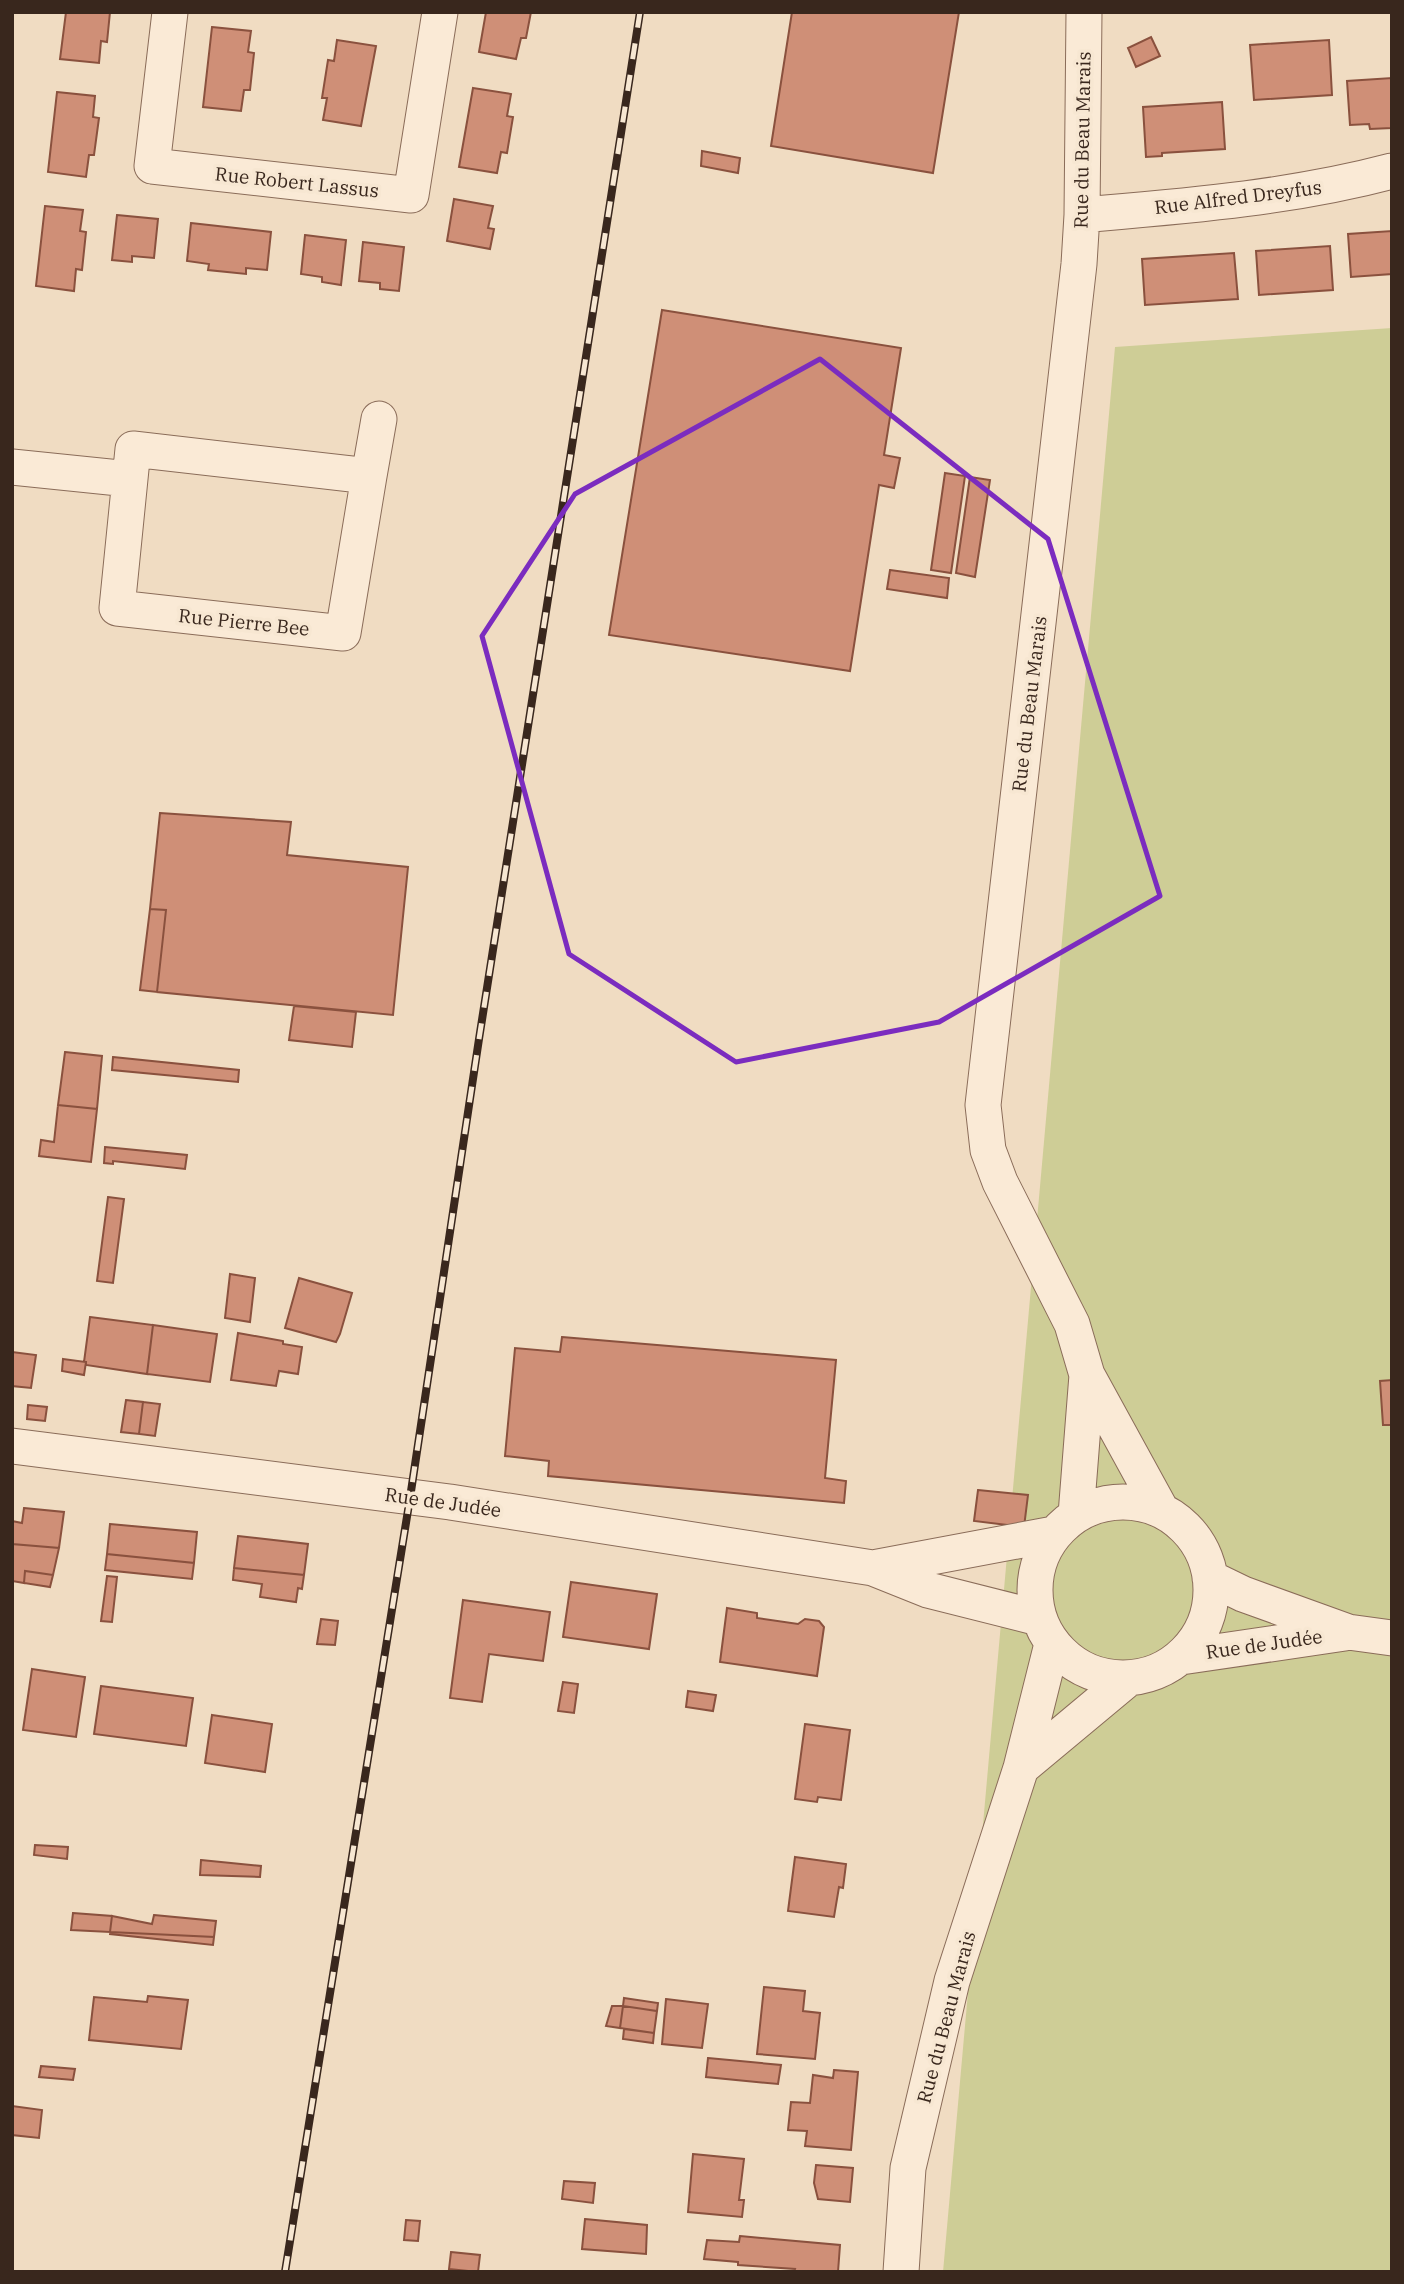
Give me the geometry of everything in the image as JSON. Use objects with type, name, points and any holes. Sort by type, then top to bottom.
[{"type":"street","name":"Rue Robert Lassus","points":[[170,12],[152,166],[411,195],[440,12]]},
{"type":"street","name":"Rue du Beau Marais","points":[[1084,12],[1079,264],[983,1105],[988,1150],[1000,1182],[1072,1324],[1087,1375],[1161,1510]]},
{"type":"street","name":"Rue Alfred Dreyfus","points":[[1082,215],[1262,197],[1392,172]]},
{"type":"street","name":"Rue Pierre Bee","points":[[369,476],[133,449],[117,608],[343,633],[379,419]]},
{"type":"street","points":[[12,467],[129,479]]},
{"type":"street","name":"Rue du Beau Marais","points":[[1065,1525],[1087,1375]]},
{"type":"street","name":"Rue de Judée","points":[[12,1446],[450,1502],[873,1568],[1045,1631]]},
{"type":"street","points":[[1132,1502],[1161,1510],[1184,1527],[1202,1550],[1210,1578],[1209,1607],[1199,1634],[1181,1657],[1156,1672],[1129,1678],[1099,1675],[1073,1664],[1045,1631],[1034,1589],[1040,1560],[1065,1525],[1103,1504],[1132,1502]]},
{"type":"street","name":"Rue de Judée","points":[[873,1568],[1065,1525]]},
{"type":"street","name":"Rue de Judée","points":[[1210,1578],[1243,1594],[1348,1632],[1392,1638]]},
{"type":"street","name":"Rue du Beau Marais","points":[[901,2272],[908,2168],[952,1980],[1021,1768],[1045,1631]]},
{"type":"street","name":"Rue de Judée","points":[[1181,1657],[1348,1632]]},
{"type":"street","points":[[1021,1768],[1129,1678]]},
{"type":"highlighted area","points":[[820,359],[1048,539],[1160,896],[939,1022],[736,1062],[569,954],[482,636],[575,494]]},
{"type":"shaded area","points":[[1392,328],[1392,2272],[943,2272],[1115,347]]},
{"type":"building","points":[[66,12],[110,12],[107,42],[101,41],[99,63],[60,59]]},
{"type":"building","points":[[486,12],[531,12],[526,38],[521,38],[516,59],[479,52]]},
{"type":"building","points":[[792,12],[959,12],[933,173],[771,146]]},
{"type":"building","points":[[212,27],[251,31],[248,52],[254,53],[250,90],[244,90],[241,111],[203,107]]},
{"type":"building","points":[[1151,37],[1160,56],[1136,67],[1128,48]]},
{"type":"building","points":[[337,40],[376,46],[361,126],[323,120],[327,98],[322,98],[328,60],[334,61]]},
{"type":"building","points":[[1329,40],[1332,95],[1254,100],[1250,45]]},
{"type":"building","points":[[1392,78],[1392,128],[1370,129],[1369,124],[1350,125],[1347,81]]},
{"type":"building","points":[[473,88],[511,94],[507,116],[513,117],[507,153],[501,152],[497,173],[459,167]]},
{"type":"building","points":[[57,92],[95,96],[93,117],[99,118],[94,155],[89,155],[86,177],[48,172]]},
{"type":"building","points":[[1222,102],[1225,149],[1162,153],[1162,156],[1146,157],[1143,107]]},
{"type":"building","points":[[702,151],[740,158],[738,173],[701,166]]},
{"type":"building","points":[[454,199],[493,206],[488,228],[494,229],[490,249],[447,241]]},
{"type":"building","points":[[45,206],[83,210],[80,231],[86,232],[82,270],[76,269],[74,291],[36,286]]},
{"type":"building","points":[[117,215],[158,219],[154,258],[132,256],[132,262],[112,260]]},
{"type":"building","points":[[191,223],[271,232],[267,270],[246,268],[246,274],[208,270],[209,264],[187,261]]},
{"type":"building","points":[[1392,231],[1392,274],[1351,277],[1348,234]]},
{"type":"building","points":[[305,235],[346,240],[341,285],[322,282],[322,277],[301,274]]},
{"type":"building","points":[[363,242],[404,247],[399,291],[380,289],[380,283],[359,281]]},
{"type":"building","points":[[1330,246],[1333,290],[1259,295],[1256,251]]},
{"type":"building","points":[[1234,253],[1238,299],[1145,305],[1142,259]]},
{"type":"building","points":[[662,310],[901,348],[884,455],[900,458],[894,488],[879,485],[850,671],[609,635]]},
{"type":"building","points":[[945,473],[965,476],[951,573],[931,570]]},
{"type":"building","points":[[970,477],[990,480],[975,577],[956,573]]},
{"type":"building","points":[[890,570],[949,578],[947,598],[887,589]]},
{"type":"building","points":[[160,813],[291,822],[287,855],[408,867],[393,1015],[157,992],[166,910],[150,909]]},
{"type":"building","points":[[150,909],[166,910],[157,992],[140,990]]},
{"type":"building","points":[[294,1006],[356,1012],[352,1047],[289,1040]]},
{"type":"building","points":[[65,1052],[102,1056],[97,1109],[58,1105]]},
{"type":"building","points":[[113,1057],[239,1070],[238,1082],[112,1070]]},
{"type":"building","points":[[58,1105],[97,1109],[91,1162],[39,1156],[41,1140],[54,1142]]},
{"type":"building","points":[[105,1147],[187,1155],[185,1169],[113,1161],[113,1164],[104,1163]]},
{"type":"building","points":[[108,1197],[124,1199],[113,1283],[97,1281]]},
{"type":"building","points":[[230,1274],[255,1278],[250,1322],[225,1318]]},
{"type":"building","points":[[299,1278],[352,1293],[336,1342],[285,1328]]},
{"type":"building","points":[[90,1317],[153,1325],[147,1374],[86,1365],[84,1362]]},
{"type":"building","points":[[153,1325],[217,1334],[210,1382],[147,1374]]},
{"type":"building","points":[[238,1333],[302,1347],[298,1374],[279,1371],[276,1386],[231,1380]]},
{"type":"building","points":[[562,1337],[836,1360],[825,1478],[846,1481],[844,1503],[548,1476],[549,1461],[505,1456],[515,1348],[560,1352]]},
{"type":"building","points":[[12,1352],[36,1355],[31,1388],[12,1386]]},
{"type":"building","points":[[63,1359],[86,1362],[84,1375],[62,1371]]},
{"type":"building","points":[[1392,1380],[1392,1425],[1383,1425],[1380,1381]]},
{"type":"building","points":[[126,1400],[143,1402],[139,1434],[121,1432]]},
{"type":"building","points":[[143,1402],[160,1404],[155,1436],[139,1434]]},
{"type":"building","points":[[28,1405],[47,1407],[45,1421],[27,1419]]},
{"type":"building","points":[[978,1490],[1028,1495],[1024,1527],[974,1521]]},
{"type":"building","points":[[24,1508],[64,1512],[59,1548],[12,1544],[12,1521],[22,1523]]},
{"type":"building","points":[[110,1524],[197,1532],[194,1563],[107,1554]]},
{"type":"building","points":[[238,1536],[308,1544],[304,1575],[234,1568]]},
{"type":"building","points":[[12,1544],[59,1548],[53,1575],[25,1571],[24,1583],[12,1581]]},
{"type":"building","points":[[107,1554],[194,1563],[192,1579],[105,1570]]},
{"type":"building","points":[[234,1568],[304,1575],[302,1589],[298,1588],[296,1602],[260,1597],[262,1584],[233,1580]]},
{"type":"building","points":[[25,1571],[53,1575],[50,1587],[24,1583]]},
{"type":"building","points":[[107,1576],[117,1577],[112,1622],[101,1621]]},
{"type":"building","points":[[571,1582],[657,1594],[649,1649],[563,1637]]},
{"type":"building","points":[[463,1600],[550,1612],[543,1661],[489,1654],[482,1702],[450,1698]]},
{"type":"building","points":[[727,1608],[757,1613],[757,1618],[798,1624],[805,1619],[819,1621],[824,1627],[817,1676],[720,1662]]},
{"type":"building","points":[[321,1619],[338,1621],[335,1645],[317,1644]]},
{"type":"building","points":[[32,1669],[85,1677],[76,1737],[23,1730]]},
{"type":"building","points":[[563,1682],[578,1684],[574,1713],[558,1711]]},
{"type":"building","points":[[101,1686],[193,1698],[186,1746],[94,1734]]},
{"type":"building","points":[[688,1691],[716,1695],[713,1711],[686,1707]]},
{"type":"building","points":[[212,1715],[272,1724],[265,1772],[205,1763]]},
{"type":"building","points":[[805,1724],[850,1730],[841,1800],[818,1797],[817,1802],[795,1799]]},
{"type":"building","points":[[35,1845],[68,1847],[67,1859],[34,1855]]},
{"type":"building","points":[[795,1857],[846,1864],[843,1888],[839,1887],[834,1917],[788,1911]]},
{"type":"building","points":[[201,1860],[261,1866],[260,1877],[200,1875]]},
{"type":"building","points":[[73,1913],[112,1916],[110,1932],[71,1930]]},
{"type":"building","points":[[154,1915],[216,1921],[214,1937],[110,1932],[112,1916],[152,1924]]},
{"type":"building","points":[[110,1932],[214,1937],[213,1945]]},
{"type":"building","points":[[764,1987],[805,1991],[803,2011],[820,2013],[815,2059],[757,2054]]},
{"type":"building","points":[[148,1996],[188,2000],[181,2049],[89,2040],[94,1997],[147,2002]]},
{"type":"building","points":[[624,1998],[658,2003],[657,2011],[623,2006]]},
{"type":"building","points":[[666,1999],[708,2004],[702,2048],[662,2044]]},
{"type":"building","points":[[612,2006],[623,2006],[620,2028],[606,2026]]},
{"type":"building","points":[[623,2006],[657,2011],[654,2033],[620,2028]]},
{"type":"building","points":[[624,2029],[654,2033],[653,2043],[623,2039]]},
{"type":"building","points":[[708,2058],[781,2065],[778,2084],[706,2077]]},
{"type":"building","points":[[41,2066],[75,2069],[73,2080],[39,2077]]},
{"type":"building","points":[[834,2070],[858,2072],[851,2150],[805,2146],[807,2131],[788,2130],[791,2102],[810,2103],[813,2075],[833,2078]]},
{"type":"building","points":[[12,2106],[42,2110],[39,2138],[12,2135]]},
{"type":"building","points":[[693,2154],[744,2159],[739,2200],[744,2200],[742,2217],[688,2212]]},
{"type":"building","points":[[816,2165],[853,2168],[850,2202],[818,2199],[814,2183]]},
{"type":"building","points":[[564,2181],[595,2183],[593,2203],[562,2199]]},
{"type":"building","points":[[585,2219],[647,2225],[646,2254],[582,2249]]},
{"type":"building","points":[[406,2220],[420,2221],[418,2241],[404,2240]]},
{"type":"building","points":[[740,2236],[840,2245],[838,2272],[794,2272],[795,2269],[738,2265],[738,2262],[704,2259],[707,2240],[739,2242]]},
{"type":"building","points":[[451,2252],[480,2255],[478,2272],[449,2269]]},
{"type":"railway","points":[[285,2272],[410,1498],[640,12]]}]
